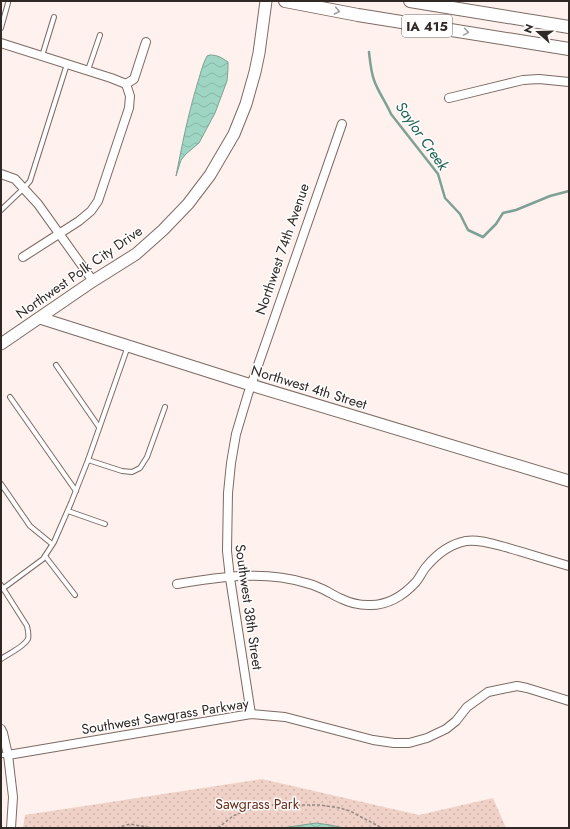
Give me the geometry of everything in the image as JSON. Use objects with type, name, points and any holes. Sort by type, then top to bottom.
[{"type":"main road","name":"IA 415","points":[[285,1],[358,15],[569,49]]},
{"type":"main road","name":"IA 415","points":[[410,1],[569,27]]},
{"type":"street","name":"Northwest Polk City Drive","points":[[1,344],[93,281],[136,254],[163,230],[188,204],[210,175],[234,134],[246,104],[259,53],[266,1]]},
{"type":"street","points":[[126,84],[134,79],[146,42]]},
{"type":"street","points":[[1,43],[112,78],[126,84],[130,96],[129,108],[98,201],[91,211],[79,221],[23,257]]},
{"type":"street","points":[[449,98],[523,80],[539,79],[569,82]]},
{"type":"street","name":"Northwest 74th Avenue","points":[[251,385],[342,124]]},
{"type":"street","points":[[1,174],[15,179],[38,204],[93,281]]},
{"type":"street","name":"Northwest 4th Street","points":[[40,318],[251,385],[569,481]]},
{"type":"street","name":"Southwest 38th Street","points":[[251,385],[236,434],[228,486],[226,522],[230,578],[251,714]]},
{"type":"street","points":[[177,584],[208,579],[268,576],[305,582],[320,587],[350,603],[368,605],[382,604],[394,599],[406,591],[416,581],[438,554],[452,546],[466,541],[478,541],[494,544],[569,566]]},
{"type":"street","name":"Southwest Sawgrass Parkway","points":[[4,754],[251,714],[285,717],[373,740],[408,743],[428,738],[446,729],[456,721],[468,707],[488,692],[517,686],[569,701]]},
{"type":"street","points":[[1,729],[3,732],[4,754],[13,796],[11,828]]},
{"type":"lane","points":[[1,28],[8,4]]},
{"type":"lane","points":[[42,56],[54,17]]},
{"type":"lane","points":[[88,70],[100,35]]},
{"type":"lane","points":[[1,210],[24,188],[30,180],[67,63]]},
{"type":"lane","points":[[1,659],[22,646],[28,639],[27,626],[2,588],[43,559],[52,544],[68,511],[88,460],[128,346]]},
{"type":"lane","points":[[56,364],[99,427]]},
{"type":"lane","points":[[10,397],[76,491]]},
{"type":"lane","points":[[88,460],[122,471],[132,472],[140,468],[147,457],[165,407]]},
{"type":"lane","points":[[1,484],[30,526],[52,544]]},
{"type":"lane","points":[[68,511],[105,524]]},
{"type":"lane","points":[[45,556],[75,595]]},
{"type":"path","points":[[218,828],[233,816],[267,805],[320,805],[340,808],[382,828]]},
{"type":"path","points":[[118,828],[130,824],[152,828]]},
{"type":"green space","name":"Sawgrass Park","points":[[262,779],[419,815],[493,798],[506,828],[23,828],[25,815]]},
{"type":"water","points":[[207,56],[218,56],[228,62],[227,81],[215,113],[199,143],[181,160],[176,176],[185,130],[194,96],[204,63]]},
{"type":"water","points":[[316,823],[344,828],[282,828]]},
{"type":"waterway","name":"Saylor Creek","points":[[369,52],[374,80],[391,114],[438,174],[445,198],[460,214],[468,230],[483,237],[496,224],[503,213],[516,210],[550,196],[569,191]]}]
